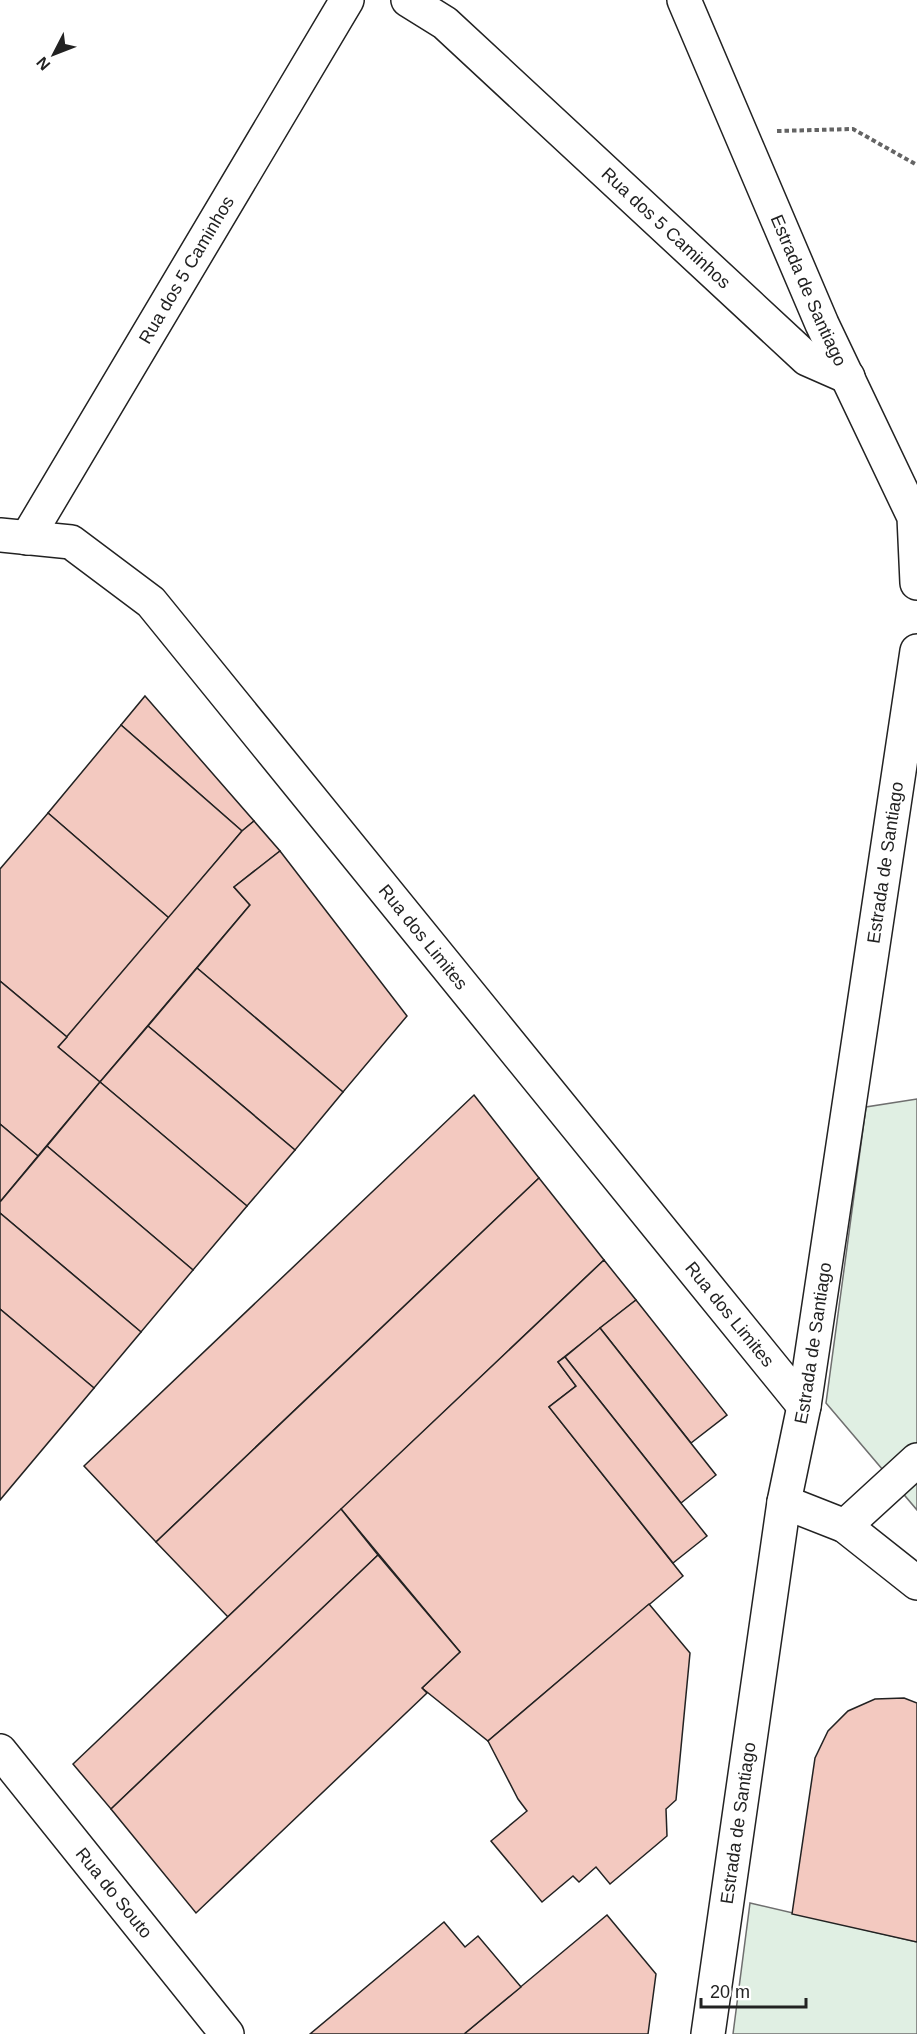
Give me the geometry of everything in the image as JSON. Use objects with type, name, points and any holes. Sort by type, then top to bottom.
[{"type":"street","name":"Rua dos 5 Caminhos","points":[[13,537],[347,0]]},
{"type":"street","name":"Rua dos 5 Caminhos","points":[[408,0],[445,23],[807,359],[848,377]]},
{"type":"street","name":"Estrada de Santiago","points":[[684,0],[822,324],[914,517],[917,583]]},
{"type":"street","name":"Rua dos Limites","points":[[13,537],[71,542],[150,602],[804,1406]]},
{"type":"street","name":"Estrada de Santiago","points":[[708,2034],[784,1502],[804,1406],[917,651]]},
{"type":"street","points":[[844,1526],[917,1460]]},
{"type":"street","points":[[784,1502],[844,1526],[917,1584]]},
{"type":"street","name":"Rua do Souto","points":[[0,1751],[227,2034]]},
{"type":"path","points":[[740,133],[853,129],[917,165]]},
{"type":"green space","points":[[917,1099],[917,1510],[826,1403],[866,1107]]},
{"type":"green space","points":[[750,1903],[917,1942],[917,2034],[733,2034]]},
{"type":"building","points":[[145,696],[254,821],[242,831],[121,725]]},
{"type":"building","points":[[121,725],[242,831],[169,918],[48,813]]},
{"type":"building","points":[[48,813],[169,918],[67,1037],[0,981],[0,869]]},
{"type":"building","points":[[254,821],[280,851],[234,887],[250,905],[100,1082],[58,1047],[242,831]]},
{"type":"building","points":[[280,851],[407,1016],[343,1092],[197,968],[250,905],[234,887]]},
{"type":"building","points":[[197,968],[343,1092],[295,1150],[148,1026]]},
{"type":"building","points":[[0,981],[67,1037],[58,1047],[100,1082],[38,1156],[0,1124]]},
{"type":"building","points":[[148,1026],[295,1150],[247,1206],[100,1082]]},
{"type":"building","points":[[100,1082],[247,1206],[193,1270],[47,1146]]},
{"type":"building","points":[[474,1095],[539,1178],[156,1542],[84,1466]]},
{"type":"building","points":[[0,1124],[38,1156],[0,1202]]},
{"type":"building","points":[[47,1146],[193,1270],[141,1332],[0,1213],[0,1202]]},
{"type":"building","points":[[539,1178],[604,1260],[228,1617],[156,1542]]},
{"type":"building","points":[[0,1213],[141,1332],[94,1388],[0,1309]]},
{"type":"building","points":[[604,1260],[636,1300],[558,1362],[576,1386],[549,1407],[683,1576],[488,1741],[422,1688],[460,1652],[341,1509]]},
{"type":"building","points":[[636,1300],[727,1415],[691,1443],[600,1328]]},
{"type":"building","points":[[0,1309],[94,1388],[0,1500]]},
{"type":"building","points":[[600,1328],[716,1475],[681,1503],[565,1357]]},
{"type":"building","points":[[565,1357],[707,1536],[673,1563],[549,1407],[576,1386],[558,1362]]},
{"type":"building","points":[[341,1509],[378,1555],[111,1809],[73,1764]]},
{"type":"building","points":[[378,1555],[460,1652],[422,1688],[427,1693],[196,1913],[111,1809]]},
{"type":"building","points":[[649,1604],[690,1653],[676,1800],[666,1809],[667,1836],[610,1884],[596,1867],[579,1882],[573,1876],[542,1902],[491,1841],[527,1811],[518,1799],[488,1741]]},
{"type":"building","points":[[904,1698],[917,1703],[917,1942],[792,1914],[815,1758],[828,1731],[848,1711],[875,1699]]},
{"type":"building","points":[[607,1915],[656,1974],[648,2034],[464,2034]]},
{"type":"building","points":[[444,1922],[465,1947],[478,1936],[521,1987],[464,2034],[310,2034]]}]
